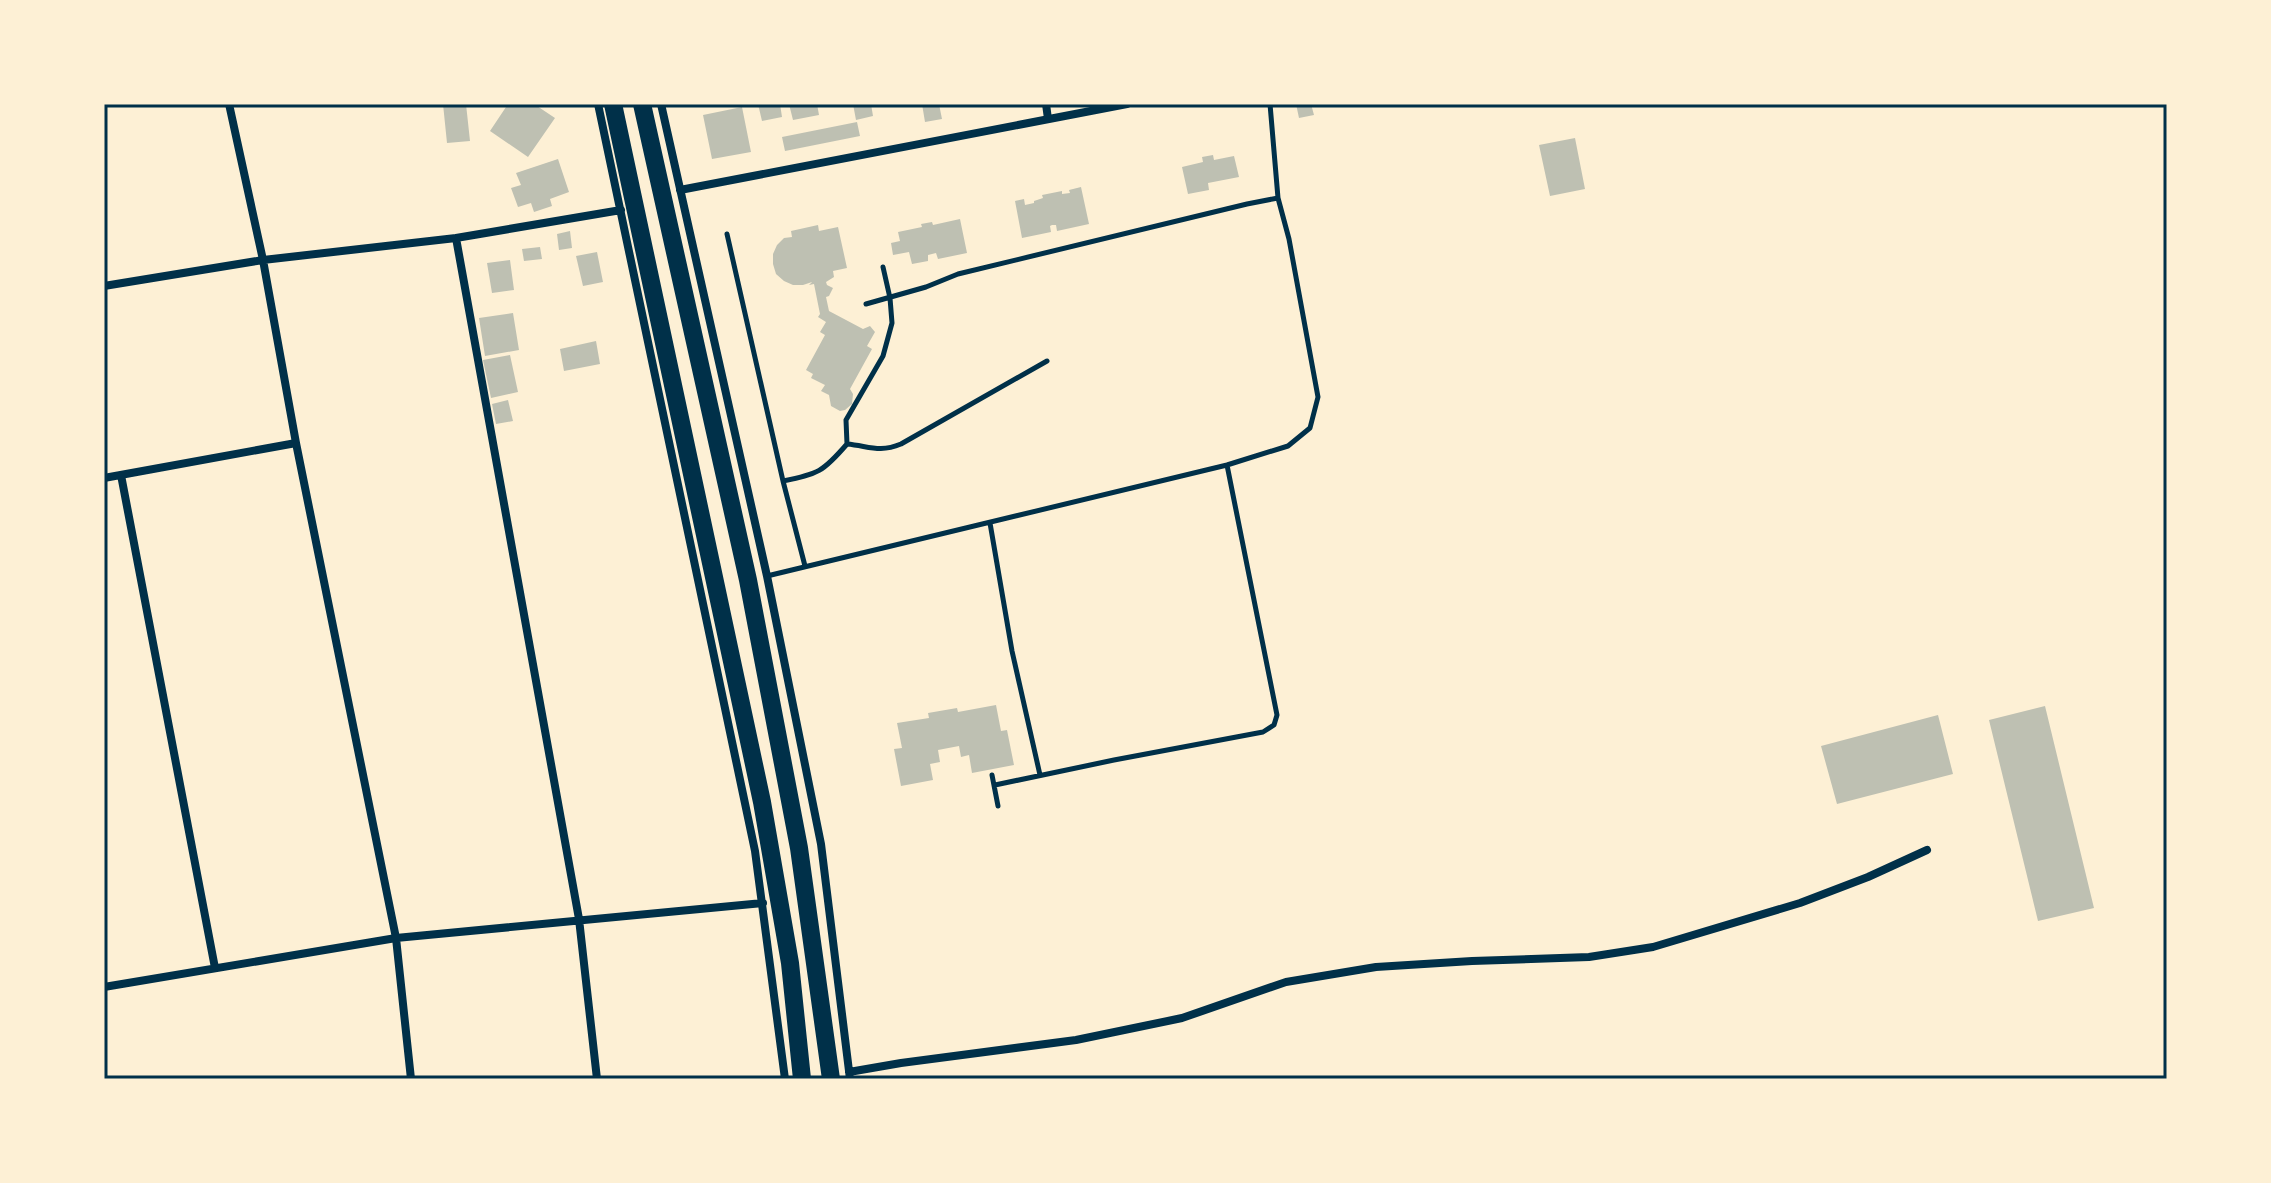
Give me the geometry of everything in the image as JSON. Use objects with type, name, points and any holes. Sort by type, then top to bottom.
[{"type":"highway","points":[[613,104],[762,802],[790,963],[802,1079]]},
{"type":"highway","points":[[642,104],[751,595],[844,1077]]},
{"type":"street","points":[[229,104],[263,260],[296,443],[396,938],[411,1079]]},
{"type":"street","points":[[598,104],[755,851],[785,1079]]},
{"type":"street","points":[[661,104],[767,576],[821,844],[844,1077],[901,1063],[1076,1040],[1182,1018],[1286,982],[1376,967],[1589,957],[1653,947],[1800,903],[1927,850]]},
{"type":"street","points":[[1046,104],[1048,119]]},
{"type":"street","points":[[680,190],[1127,104]]},
{"type":"street","points":[[104,286],[263,260],[456,238],[621,210]]},
{"type":"street","points":[[456,238],[579,919],[597,1079]]},
{"type":"street","points":[[104,478],[296,443]]},
{"type":"street","points":[[121,475],[215,968]]},
{"type":"street","points":[[104,987],[396,938],[763,903]]},
{"type":"lane","points":[[767,576],[1227,465],[1288,446],[1310,428],[1318,397],[1289,239],[1278,198],[1270,104]]},
{"type":"lane","points":[[866,304],[958,274],[1278,198]]},
{"type":"lane","points":[[727,234],[805,566]]},
{"type":"lane","points":[[783,481],[812,475],[826,468],[847,444],[846,420],[883,356],[892,323],[883,267]]},
{"type":"lane","points":[[847,444],[877,450],[901,444],[1047,361]]},
{"type":"lane","points":[[995,785],[1263,732],[1274,725],[1277,715],[1227,465]]},
{"type":"lane","points":[[990,523],[1012,651],[1040,775]]},
{"type":"lane","points":[[992,775],[998,806]]},
{"type":"building","points":[[443,104],[466,104],[470,141],[447,143]]},
{"type":"building","points":[[508,104],[534,104],[555,118],[528,157],[490,131]]},
{"type":"building","points":[[758,104],[780,104],[782,117],[762,121]]},
{"type":"building","points":[[789,104],[817,104],[819,115],[793,120]]},
{"type":"building","points":[[853,104],[871,104],[873,116],[856,120]]},
{"type":"building","points":[[922,104],[939,104],[942,119],[925,122]]},
{"type":"building","points":[[1296,104],[1311,104],[1314,115],[1299,118]]},
{"type":"building","points":[[742,107],[751,152],[712,159],[703,115]]},
{"type":"building","points":[[857,122],[860,136],[785,151],[782,137]]},
{"type":"building","points":[[1575,138],[1585,189],[1550,196],[1539,145]]},
{"type":"building","points":[[1213,155],[1214,160],[1234,156],[1239,177],[1208,183],[1209,190],[1188,194],[1182,167],[1203,162],[1202,157]]},
{"type":"building","points":[[558,159],[569,192],[550,199],[552,206],[534,212],[531,203],[518,207],[511,188],[521,185],[516,173]]},
{"type":"building","points":[[1081,187],[1089,224],[1057,231],[1056,225],[1052,225],[1051,232],[1022,238],[1015,201],[1024,199],[1025,205],[1043,198],[1042,195],[1062,191],[1062,194],[1070,193],[1069,190]]},
{"type":"building","points":[[960,219],[967,253],[938,259],[936,253],[928,255],[928,261],[912,264],[909,252],[893,255],[891,243],[900,241],[898,232],[922,227],[921,224],[932,222],[933,225]]},
{"type":"building","points":[[818,225],[819,231],[838,227],[847,268],[833,271],[834,277],[826,282],[833,288],[826,297],[829,311],[863,329],[870,326],[875,332],[867,346],[872,349],[850,389],[852,404],[840,411],[831,406],[829,395],[821,391],[825,385],[811,378],[813,374],[806,370],[825,335],[820,332],[826,322],[818,317],[814,284],[793,285],[784,281],[776,274],[773,264],[777,245],[784,238],[792,237],[791,231]]},
{"type":"building","points":[[570,231],[572,248],[559,250],[557,234]]},
{"type":"building","points":[[540,247],[542,259],[524,261],[522,249]]},
{"type":"building","points":[[597,252],[603,282],[583,286],[576,256]]},
{"type":"building","points":[[510,260],[514,290],[492,293],[487,263]]},
{"type":"building","points":[[513,313],[519,350],[485,356],[479,318]]},
{"type":"building","points":[[596,341],[600,364],[564,371],[560,349]]},
{"type":"building","points":[[510,355],[518,392],[491,398],[483,360]]},
{"type":"building","points":[[508,400],[513,421],[496,424],[492,404]]},
{"type":"building","points":[[996,705],[1001,731],[1007,730],[1014,765],[972,773],[969,755],[961,757],[959,746],[938,750],[940,762],[930,764],[933,780],[901,786],[894,749],[902,748],[897,723],[929,718],[928,713],[957,708],[958,712]]},
{"type":"building","points":[[2045,706],[2094,908],[2038,921],[1989,720]]},
{"type":"building","points":[[1938,715],[1953,774],[1837,804],[1821,746]]}]
